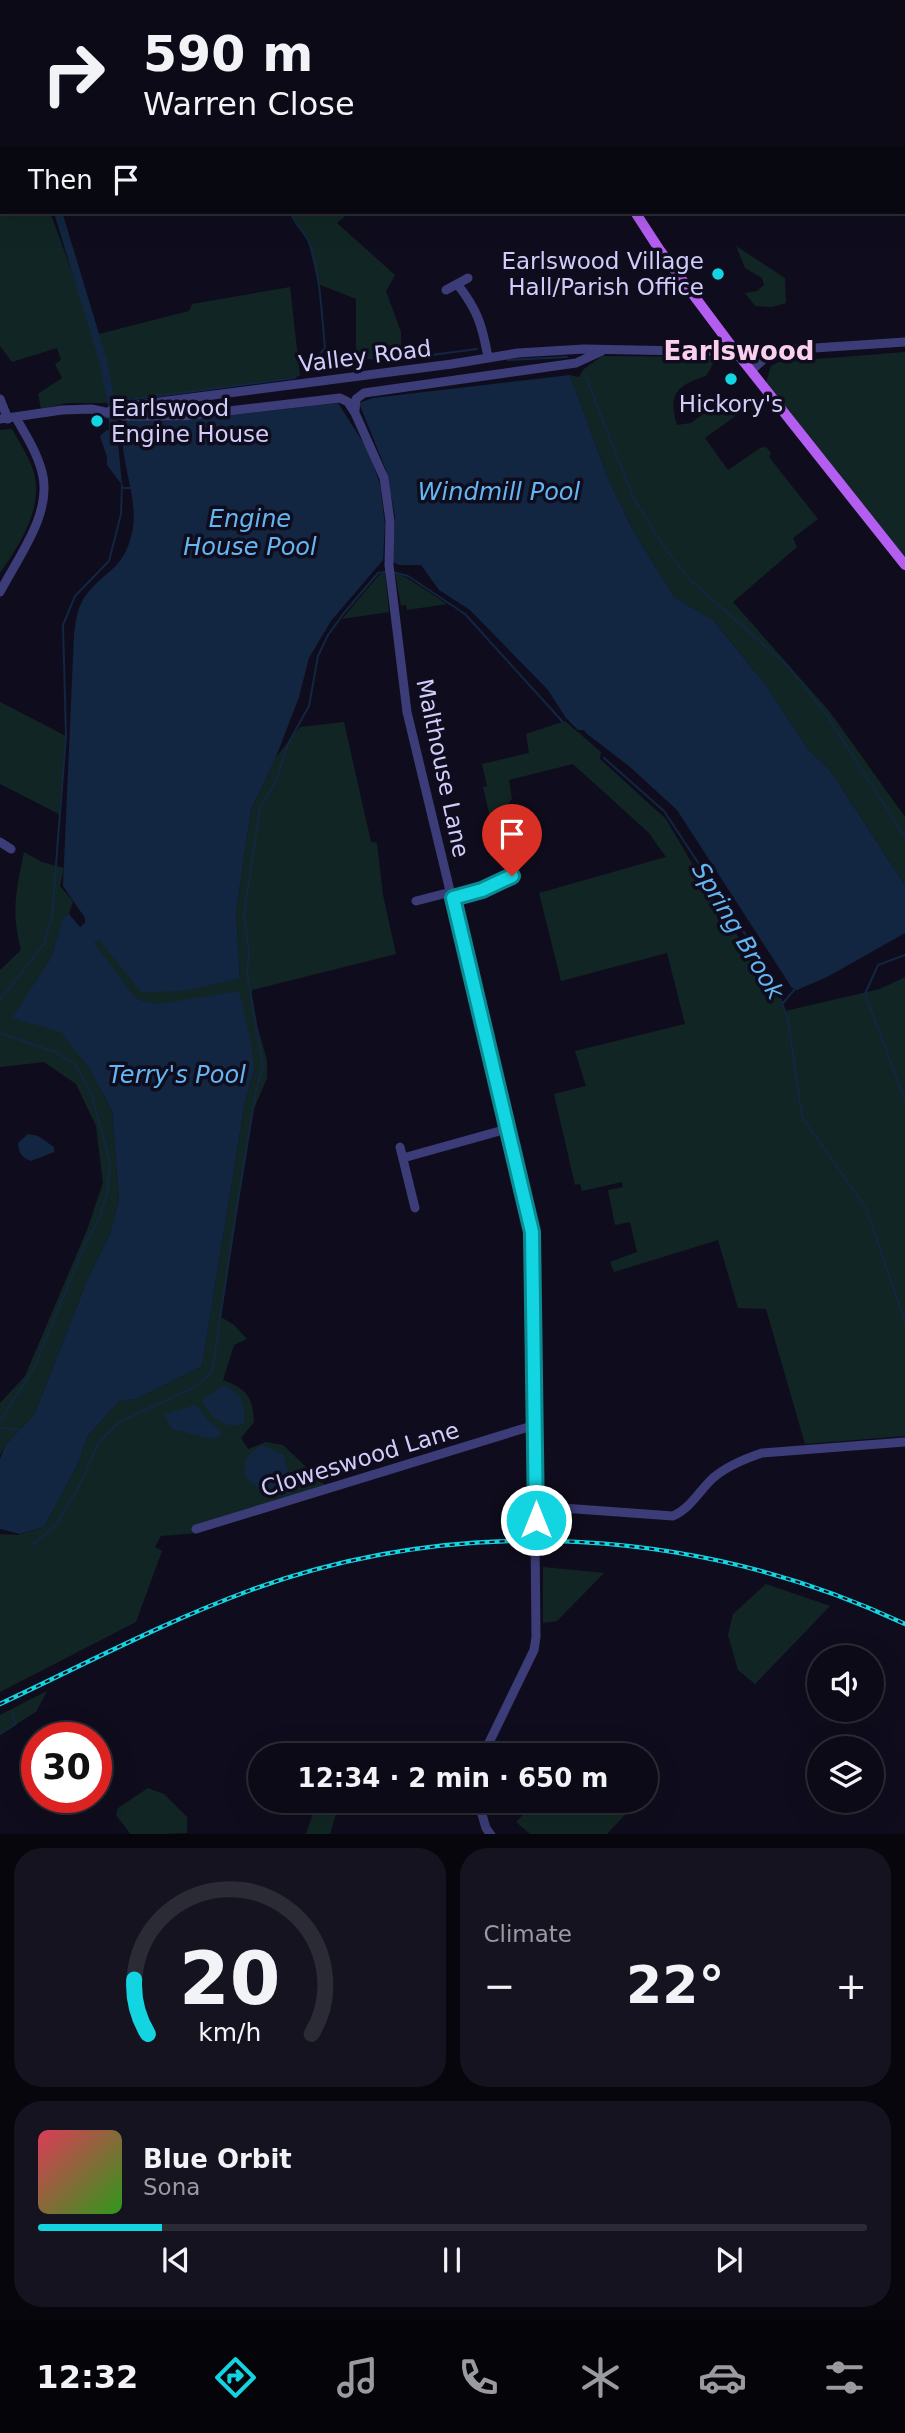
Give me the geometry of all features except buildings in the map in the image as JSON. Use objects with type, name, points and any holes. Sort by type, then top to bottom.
[{"type":"main road","points":[[636,214],[659,249],[739,356],[905,565]]},
{"type":"street","points":[[446,290],[468,278]]},
{"type":"street","points":[[458,285],[475,306],[488,357]]},
{"type":"street","name":"Valley Road","points":[[8,419],[62,410],[91,409],[107,412],[167,401],[439,366],[488,357],[553,351],[602,350],[739,356],[905,342]]},
{"type":"street","points":[[355,413],[356,399],[364,393],[576,363],[602,350]]},
{"type":"street","points":[[751,371],[764,359],[780,352]]},
{"type":"street","points":[[107,412],[124,416],[185,416],[332,397],[345,399],[355,413]]},
{"type":"street","points":[[0,399],[8,419],[39,463],[43,493],[36,524],[0,592]]},
{"type":"street","name":"Malthouse Lane","points":[[355,413],[384,478],[390,521],[389,565],[407,712],[532,1232],[536,1425],[534,1650],[489,1743]]},
{"type":"street","points":[[0,842],[11,849]]},
{"type":"street","points":[[416,901],[482,890],[512,876]]},
{"type":"street","points":[[403,1158],[507,1129]]},
{"type":"street","points":[[400,1147],[415,1208]]},
{"type":"street","name":"Cloweswood Lane","points":[[196,1529],[536,1425]]},
{"type":"street","points":[[535,1506],[673,1516],[690,1505],[712,1479],[743,1460],[762,1453],[905,1442]]},
{"type":"street","points":[[482,1813],[490,1834]]},
{"type":"green space","points":[[0,214],[51,214],[95,335],[189,311],[192,304],[290,287],[300,376],[112,403],[67,403],[41,409],[38,394],[62,378],[55,364],[61,360],[57,348],[12,362],[0,346]]},
{"type":"green space","points":[[291,214],[348,214],[337,223],[395,275],[386,291],[401,332],[401,359],[356,356],[356,299],[318,284],[308,240]]},
{"type":"green space","points":[[736,246],[785,278],[786,303],[772,307],[755,306],[745,293],[757,291],[764,285],[762,278],[745,268]]},
{"type":"green space","points":[[905,352],[905,557],[766,383],[771,366],[779,362]]},
{"type":"green space","points":[[602,356],[717,357],[706,376],[688,383],[677,392],[673,405],[677,425],[691,423],[720,401],[738,414],[705,438],[728,470],[760,448],[766,447],[771,453],[769,457],[818,519],[793,538],[797,547],[733,602],[830,712],[905,817],[905,885],[829,769],[808,749],[765,684],[715,622],[674,597],[633,530],[609,481],[570,375],[579,377],[584,369]]},
{"type":"green space","points":[[12,429],[34,473],[35,500],[28,526],[0,573],[0,430]]},
{"type":"green space","points":[[385,573],[389,612],[342,619],[379,575]]},
{"type":"green space","points":[[395,573],[447,604],[407,610],[406,605],[401,606]]},
{"type":"green space","points":[[0,702],[66,736],[59,814],[0,784]]},
{"type":"green space","points":[[565,721],[601,752],[600,759],[666,819],[720,911],[772,984],[785,1011],[880,989],[905,977],[905,1436],[805,1444],[766,1309],[738,1308],[718,1240],[614,1272],[610,1262],[637,1252],[630,1222],[615,1225],[608,1190],[623,1187],[622,1182],[582,1191],[580,1184],[575,1185],[554,1094],[586,1086],[575,1051],[685,1024],[667,953],[561,981],[539,893],[666,857],[649,833],[573,764],[509,780],[512,799],[506,807],[507,821],[500,823],[501,829],[509,827],[523,862],[509,873],[506,867],[502,868],[483,787],[487,786],[482,764],[529,753],[526,734]]},
{"type":"green space","points":[[344,722],[371,842],[377,843],[383,895],[396,954],[252,990],[258,1029],[267,1060],[267,1078],[253,1111],[221,1317],[234,1325],[247,1339],[234,1345],[223,1380],[243,1391],[252,1406],[254,1422],[241,1438],[248,1449],[266,1442],[283,1445],[327,1487],[197,1525],[198,1533],[161,1536],[155,1547],[162,1551],[136,1622],[0,1692],[0,1534],[18,1535],[44,1527],[77,1466],[88,1436],[119,1401],[136,1399],[202,1366],[245,1101],[254,1070],[158,1004],[135,999],[93,943],[98,940],[240,978],[236,912],[251,810],[276,757],[300,727]]},
{"type":"green space","points":[[24,852],[42,862],[64,868],[60,886],[73,901],[69,914],[63,918],[52,956],[13,1018],[61,1031],[90,1070],[112,1111],[119,1200],[110,1233],[86,1283],[34,1415],[5,1445],[0,1455],[0,1403],[25,1376],[87,1230],[103,1183],[96,1126],[76,1084],[44,1062],[0,1067],[0,970],[21,950],[16,923],[16,901]]},
{"type":"green space","points":[[543,1567],[604,1573],[557,1621],[543,1623]]},
{"type":"green space","points":[[766,1584],[830,1606],[755,1684],[738,1670],[728,1635],[733,1614]]},
{"type":"green space","points":[[47,1691],[36,1712],[0,1734],[0,1715]]},
{"type":"green space","points":[[148,1788],[164,1794],[187,1817],[187,1833],[130,1834],[116,1815],[118,1808]]},
{"type":"green space","points":[[313,1813],[336,1813],[330,1834],[306,1834]]},
{"type":"green space","points":[[525,1813],[627,1813],[607,1834],[530,1834],[516,1822]]},
{"type":"water","name":"Windmill Pool","points":[[570,375],[609,481],[633,530],[674,597],[714,621],[765,684],[808,749],[829,769],[905,885],[905,933],[829,976],[797,990],[792,988],[677,810],[630,767],[584,730],[578,730],[566,718],[548,690],[470,610],[439,590],[421,565],[399,565],[393,562],[395,516],[386,470],[359,403],[373,398]]},
{"type":"water","name":"Engine House Pool","points":[[338,403],[368,450],[380,484],[385,525],[383,560],[331,621],[309,658],[299,697],[276,757],[251,810],[236,912],[240,978],[184,991],[141,992],[99,940],[94,943],[136,999],[158,1004],[239,991],[252,1048],[254,1070],[245,1101],[202,1366],[136,1399],[119,1401],[88,1436],[77,1466],[44,1527],[20,1534],[0,1529],[0,1459],[5,1445],[34,1415],[86,1283],[110,1233],[119,1200],[112,1111],[90,1070],[61,1032],[12,1018],[52,956],[63,917],[69,914],[80,927],[85,923],[85,918],[63,886],[74,634],[78,611],[84,598],[118,564],[132,533],[133,506],[123,452],[123,425],[128,420],[180,421]]},
{"type":"water","points":[[107,430],[117,431],[122,485],[107,465],[100,436]]},
{"type":"water","points":[[28,1134],[38,1136],[54,1147],[54,1152],[31,1161],[25,1158],[18,1143]]},
{"type":"water","points":[[225,1385],[242,1401],[244,1423],[230,1425],[218,1420],[208,1411],[202,1399]]},
{"type":"water","points":[[196,1405],[222,1435],[212,1439],[172,1429],[164,1414]]},
{"type":"water","points":[[262,1445],[283,1454],[289,1474],[297,1486],[292,1494],[269,1497],[245,1477],[247,1458]]},
{"type":"waterway","points":[[59,214],[103,361],[112,406]]},
{"type":"waterway","name":"Spring Brook","points":[[292,214],[312,251],[320,292],[325,348],[329,357],[401,359],[477,349]]},
{"type":"waterway","points":[[319,355],[325,348]]},
{"type":"waterway","points":[[508,360],[567,357]]},
{"type":"waterway","points":[[112,402],[296,376]]},
{"type":"waterway","points":[[586,377],[633,497],[662,544],[689,579],[787,665],[826,714],[905,837]]},
{"type":"waterway","points":[[103,417],[113,419]]},
{"type":"waterway","points":[[113,417],[113,430]]},
{"type":"waterway","points":[[0,1000],[44,944],[52,916],[66,736],[63,625],[75,596],[109,561],[121,514],[122,485]]},
{"type":"waterway","points":[[124,488],[130,488]]},
{"type":"waterway","name":"Terry's Pool","points":[[31,1546],[56,1525],[78,1488],[99,1442],[119,1422],[195,1387],[212,1372],[256,1091],[263,1066],[247,973],[249,952],[244,915],[260,808],[275,783],[289,742],[309,706],[318,656],[328,635],[378,573],[386,572]]},
{"type":"waterway","points":[[392,572],[408,576],[465,614],[562,721]]},
{"type":"waterway","name":"Spring Brook","points":[[604,758],[664,811],[775,984],[788,1020],[802,1117],[866,1208],[905,1322]]},
{"type":"waterway","points":[[905,955],[878,965],[865,994],[905,1100]]},
{"type":"waterway","points":[[783,1003],[795,989]]},
{"type":"waterway","points":[[0,1033],[55,1052],[76,1065],[92,1096],[110,1163],[107,1194],[99,1219],[87,1240],[34,1368],[0,1421]]},
{"type":"waterway","points":[[0,1428],[20,1430]]},
{"type":"waterway","points":[[0,1734],[16,1724],[12,1714]]},
{"type":"railway","points":[[0,1704],[155,1630],[251,1590],[332,1565],[414,1549],[497,1542],[581,1542],[664,1551],[747,1567],[827,1592],[905,1624]]},
{"type":"place","name":"Earlswood Village Hall/Parish Office","points":[[718,274]]},
{"type":"place","name":"Hickory's","points":[[731,379]]},
{"type":"place","name":"Earlswood Engine House","points":[[97,421]]},
{"type":"district","name":"Earlswood","points":[[739,351]]},
{"type":"route","points":[[512,876],[482,890],[453,898],[532,1232],[536,1520]]}]
